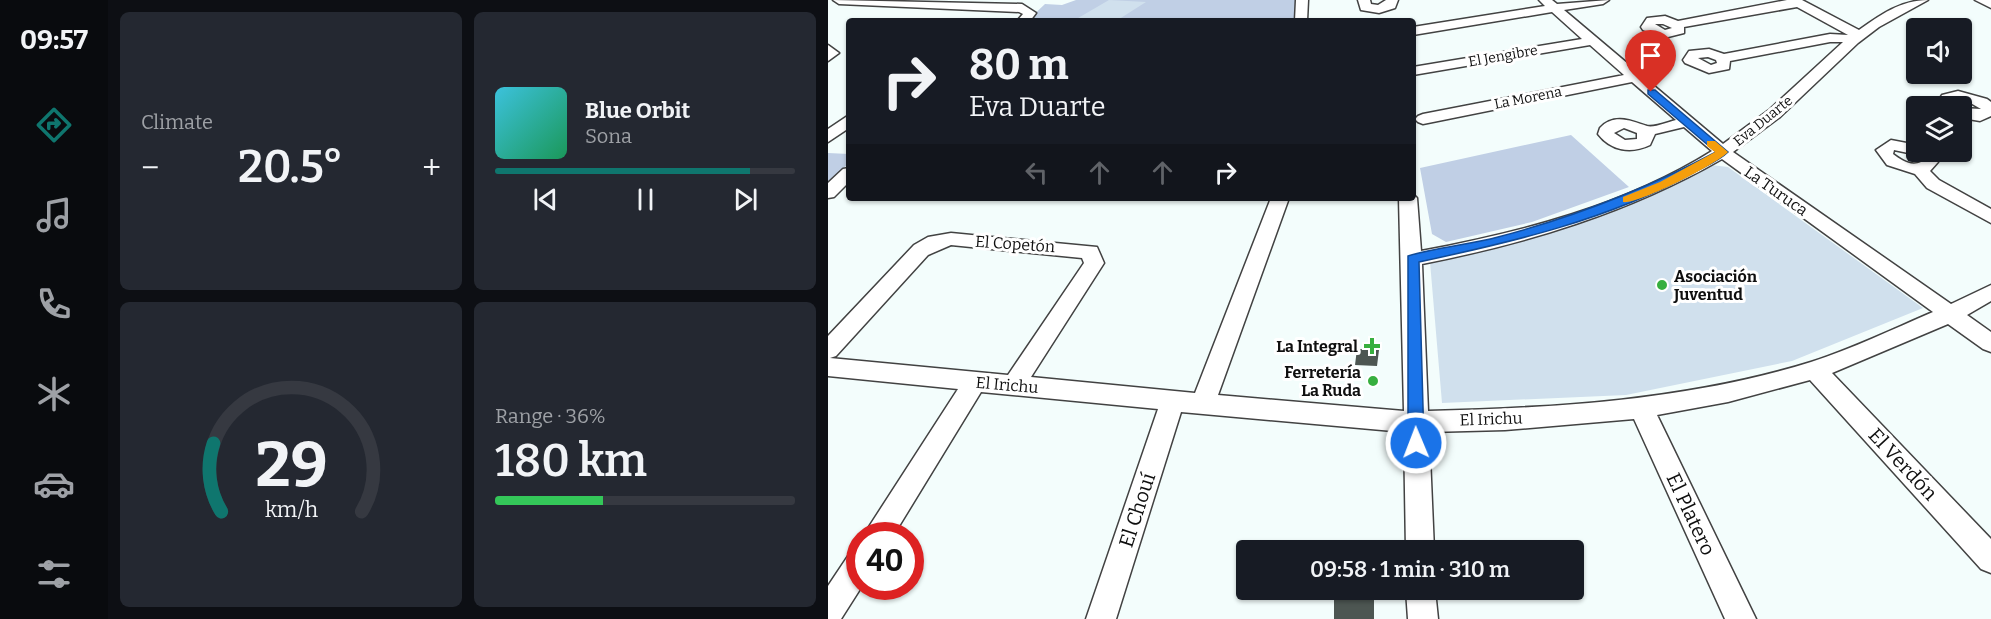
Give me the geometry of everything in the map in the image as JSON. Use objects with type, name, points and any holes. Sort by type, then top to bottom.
[{"type":"street","points":[[839,0],[1027,9],[1030,13],[1026,18]]},
{"type":"street","points":[[1301,18],[1302,0]]},
{"type":"street","points":[[1364,0],[1363,5],[1374,9],[1388,7],[1394,0]]},
{"type":"street","points":[[1416,31],[1550,4],[1603,0]]},
{"type":"street","name":"Eva Duarte","points":[[1412,259],[1497,242],[1609,207],[1664,184],[1723,152],[1773,115],[1856,37],[1896,10],[1922,0]]},
{"type":"street","points":[[1981,0],[1991,4]]},
{"type":"street","points":[[1677,25],[1796,1],[1856,37]]},
{"type":"street","name":"La Turuca","points":[[1550,4],[1723,152],[1991,343]]},
{"type":"street","points":[[979,18],[993,7]]},
{"type":"street","points":[[1723,58],[1830,38],[1856,37]]},
{"type":"street","name":"El Jengibre","points":[[1416,70],[1592,41]]},
{"type":"street","points":[[828,50],[832,53],[828,57]]},
{"type":"street","name":"La Morena","points":[[1416,131],[1424,125],[1418,116],[1634,77]]},
{"type":"street","points":[[1972,99],[1988,107],[1990,111],[1986,120]]},
{"type":"street","points":[[828,137],[846,122]]},
{"type":"street","points":[[1645,132],[1686,122]]},
{"type":"street","points":[[828,142],[846,144]]},
{"type":"street","points":[[1922,162],[1934,184],[1991,218]]},
{"type":"street","points":[[828,193],[846,176]]},
{"type":"street","points":[[1203,404],[1279,201]]},
{"type":"street","points":[[1407,201],[1412,259],[1420,540]]},
{"type":"street","name":"El Copetón","points":[[828,350],[921,250],[935,242],[951,239],[1090,252],[1094,263],[1014,385]]},
{"type":"street","name":"El Irichu","points":[[828,367],[1203,404],[1415,422],[1505,420],[1641,408],[1728,392],[1815,370],[1950,314],[1991,292]]},
{"type":"street","name":"El Verdón","points":[[1815,370],[1991,559]]},
{"type":"street","points":[[886,522],[975,382]]},
{"type":"street","name":"El Chouí","points":[[1101,619],[1173,400]]},
{"type":"street","name":"El Platero","points":[[1641,408],[1741,619]]},
{"type":"street","points":[[828,612],[846,584]]},
{"type":"street","points":[[1422,600],[1423,619]]},
{"type":"shaded area","points":[[1076,0],[1296,0],[1296,18],[1030,18],[1045,4],[1062,5]]},
{"type":"shaded area","points":[[1109,0],[1146,2],[1121,18],[1078,18]]},
{"type":"shaded area","points":[[1571,135],[1629,187],[1532,222],[1446,242],[1432,234],[1420,168]]},
{"type":"shaded area","points":[[828,153],[846,154],[846,166],[828,182]]},
{"type":"shaded area","name":"Asociación Juventud","points":[[1711,165],[1728,167],[1923,308],[1792,361],[1626,395],[1442,403],[1430,262],[1575,224],[1610,212],[1678,183]]},
{"type":"building","points":[[1357,349],[1379,350],[1377,366],[1355,365]]},
{"type":"building","points":[[1334,600],[1374,600],[1374,619],[1334,619]]},
{"type":"slow traffic","points":[[1627,200],[1664,184],[1723,152],[1711,143]]},
{"type":"place","name":"Asociación Juventud","points":[[1662,285]]},
{"type":"place","name":"La Integral","points":[[1372,346]]},
{"type":"place","name":"Ferretería La Ruda","points":[[1373,381]]},
{"type":"route","points":[[1416,443],[1412,259],[1497,242],[1561,224],[1664,184],[1723,152],[1651,92]]}]
